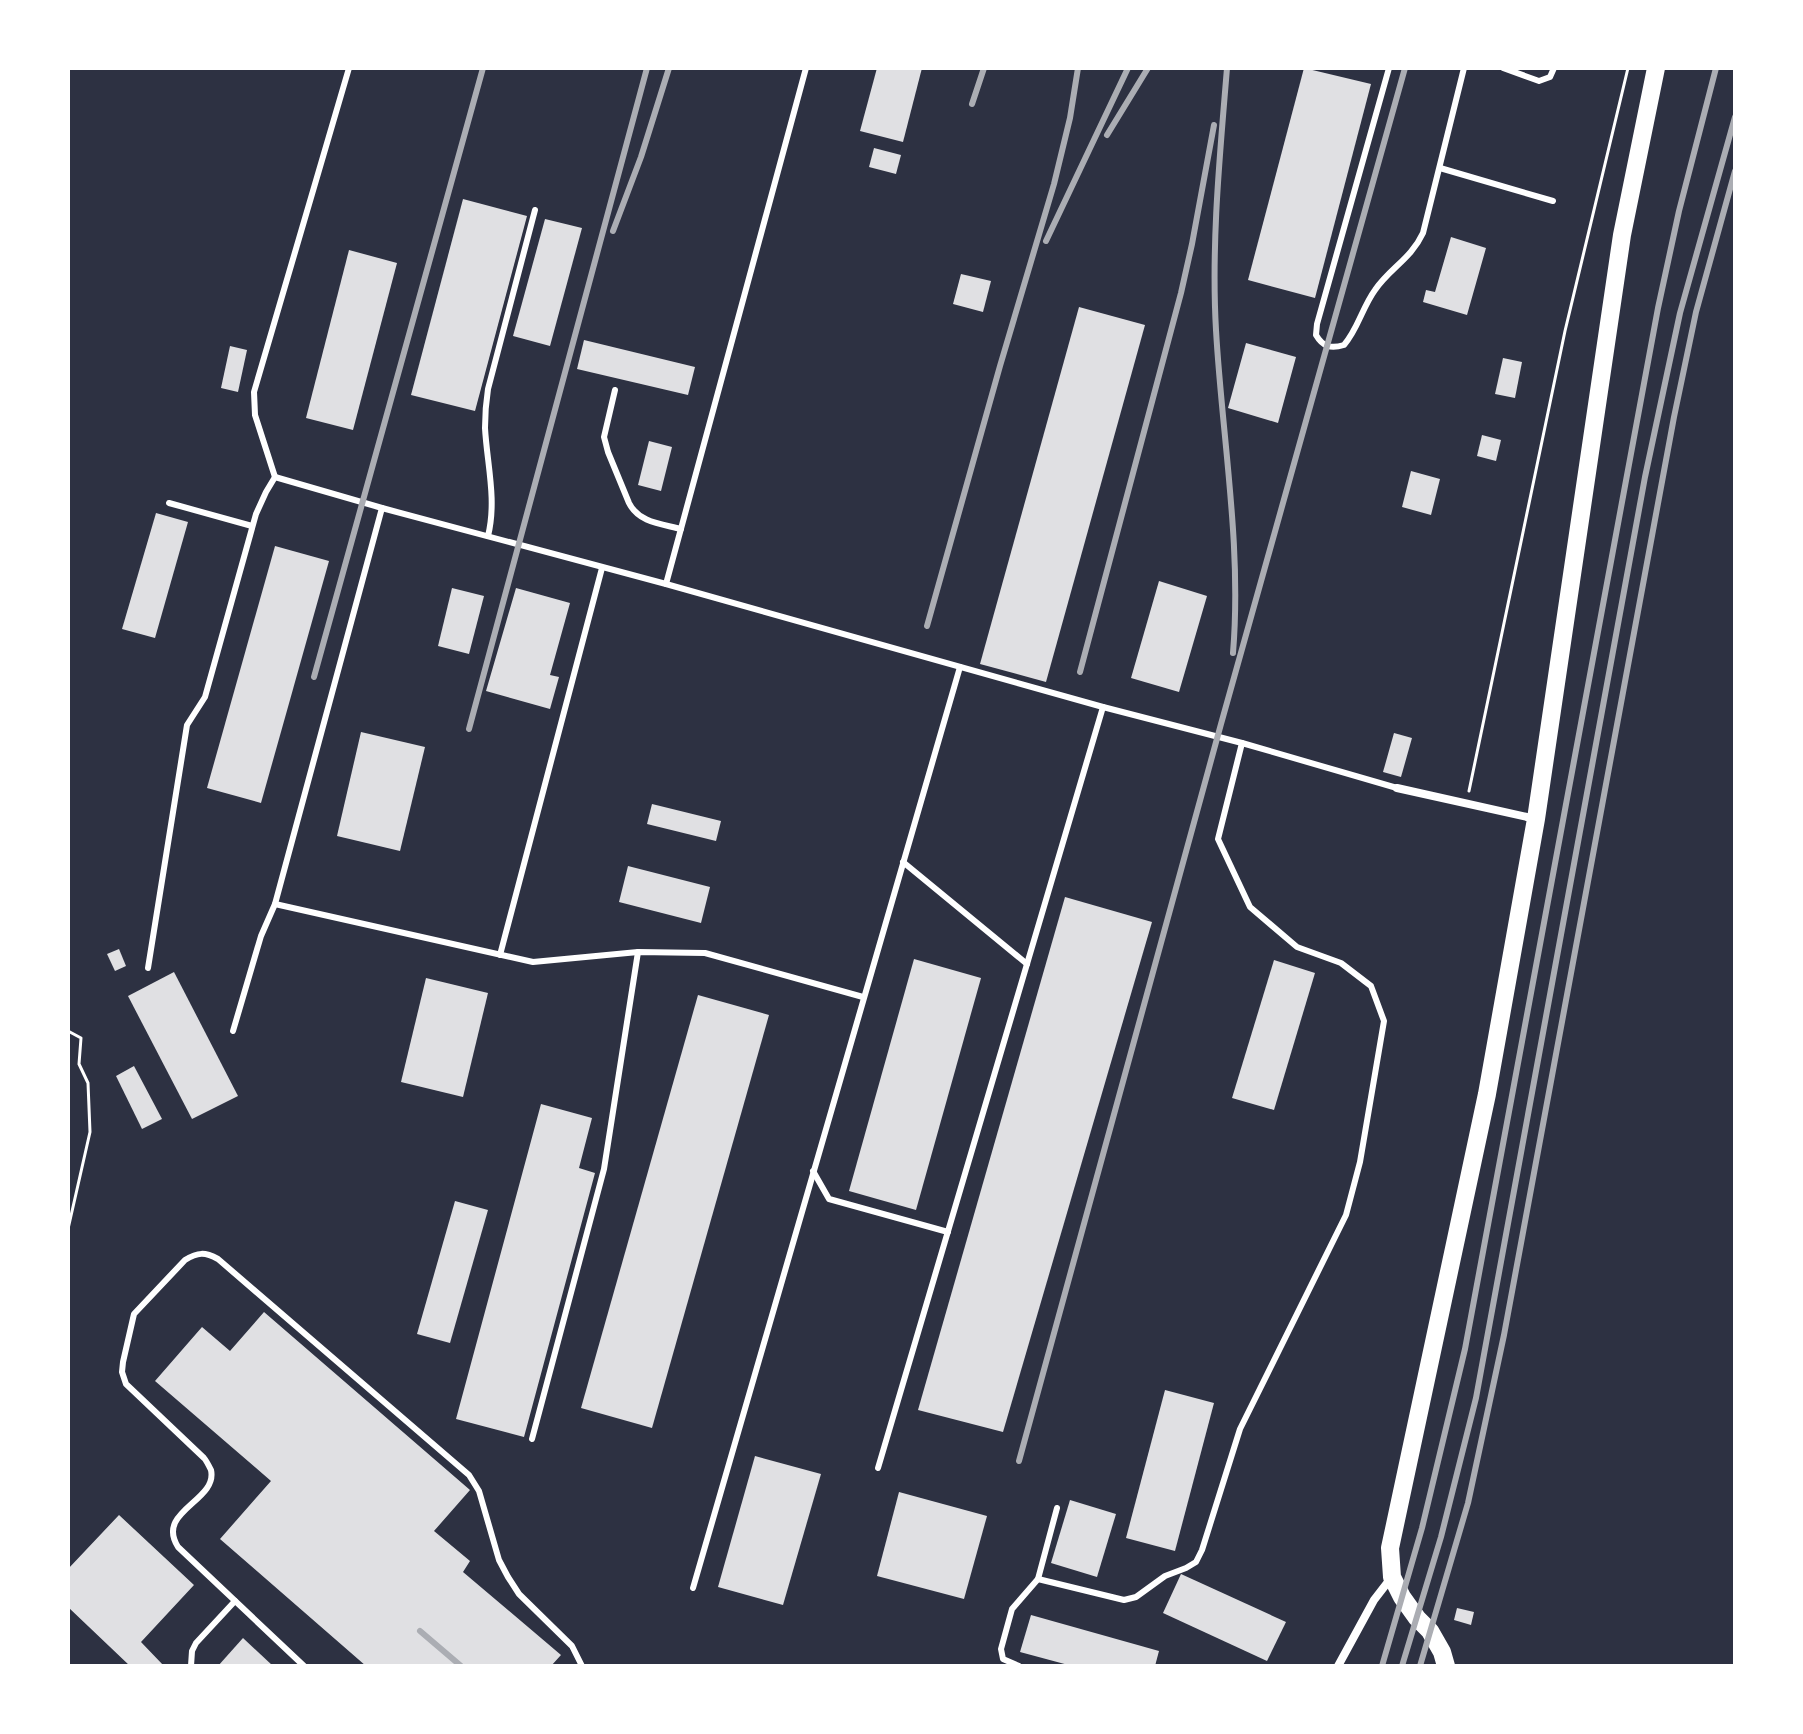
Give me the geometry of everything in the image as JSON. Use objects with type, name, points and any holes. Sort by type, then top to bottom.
[{"type":"main road","points":[[1446,1666],[1430,1631],[1402,1597],[1392,1577],[1390,1548],[1487,1094],[1536,819],[1622,235],[1656,68]]},
{"type":"street","points":[[1397,788],[1536,819]]},
{"type":"street","points":[[1338,1666],[1374,1600],[1392,1577]]},
{"type":"lane","points":[[148,968],[187,725],[205,697],[252,526],[275,477],[255,415],[254,392],[349,68]]},
{"type":"lane","points":[[666,584],[806,68]]},
{"type":"lane","points":[[1389,68],[1317,324],[1316,335],[1327,347],[1344,345],[1351,337],[1379,284],[1412,253],[1423,233],[1464,68]]},
{"type":"lane","points":[[1503,68],[1539,81],[1550,77],[1554,68]]},
{"type":"lane","points":[[1440,168],[1553,201]]},
{"type":"lane","points":[[488,536],[492,501],[485,407],[535,210]]},
{"type":"lane","points":[[615,390],[604,437],[629,503],[640,517],[681,529]]},
{"type":"lane","points":[[275,477],[1397,788]]},
{"type":"lane","points":[[169,503],[252,526]]},
{"type":"lane","points":[[233,1031],[261,936],[275,904],[382,508]]},
{"type":"lane","points":[[500,955],[602,568]]},
{"type":"lane","points":[[693,1588],[960,667]]},
{"type":"lane","points":[[878,1468],[1103,707]]},
{"type":"lane","points":[[1038,1579],[1124,1600],[1136,1597],[1165,1576],[1196,1562],[1240,1429],[1346,1215],[1360,1162],[1384,1021],[1371,986],[1341,963],[1297,947],[1250,907],[1218,839],[1242,743]]},
{"type":"lane","points":[[903,862],[1027,964]]},
{"type":"lane","points":[[275,904],[533,962],[638,952],[705,953],[863,997]]},
{"type":"lane","points":[[532,1439],[604,1169],[638,952]]},
{"type":"lane","points":[[813,1171],[829,1199],[948,1232]]},
{"type":"lane","points":[[304,1666],[178,1547],[173,1538],[177,1518],[211,1481],[211,1469],[204,1458],[126,1384],[122,1372],[134,1314],[185,1260],[195,1254],[206,1253],[218,1259],[469,1475],[479,1491],[499,1560],[508,1577],[519,1594],[572,1646],[580,1662],[572,1666]]},
{"type":"lane","points":[[1019,1666],[1003,1659],[1001,1649],[1012,1609],[1038,1579],[1057,1508]]},
{"type":"lane","points":[[191,1666],[196,1643],[235,1601]]},
{"type":"path","points":[[1466,803],[1565,331],[1628,68]]},
{"type":"path","points":[[68,1031],[81,1038],[79,1064],[88,1083],[90,1132],[68,1229]]},
{"type":"building","points":[[877,68],[922,68],[903,142],[860,131]]},
{"type":"building","points":[[1304,68],[1371,84],[1315,298],[1248,280]]},
{"type":"building","points":[[874,148],[901,155],[896,174],[869,167]]},
{"type":"building","points":[[463,199],[527,216],[475,411],[411,395]]},
{"type":"building","points":[[545,219],[582,228],[550,346],[513,336]]},
{"type":"building","points":[[1451,237],[1486,248],[1467,315],[1423,302],[1426,290],[1435,292]]},
{"type":"building","points":[[349,250],[397,263],[353,430],[306,418]]},
{"type":"building","points":[[961,274],[991,281],[983,312],[953,304]]},
{"type":"building","points":[[1079,307],[1145,325],[1046,682],[980,664]]},
{"type":"building","points":[[584,340],[695,367],[688,395],[577,369]]},
{"type":"building","points":[[1246,343],[1296,357],[1278,423],[1228,408]]},
{"type":"building","points":[[230,346],[247,350],[238,392],[221,388]]},
{"type":"building","points":[[1503,358],[1522,362],[1515,398],[1495,394]]},
{"type":"building","points":[[1482,435],[1501,440],[1496,461],[1477,456]]},
{"type":"building","points":[[649,441],[672,447],[661,491],[638,485]]},
{"type":"building","points":[[1411,471],[1440,479],[1431,515],[1402,507]]},
{"type":"building","points":[[156,513],[188,522],[155,638],[122,629]]},
{"type":"building","points":[[275,546],[329,561],[261,803],[207,788]]},
{"type":"building","points":[[1159,581],[1207,596],[1179,692],[1131,678]]},
{"type":"building","points":[[452,588],[484,596],[469,654],[438,646]]},
{"type":"building","points":[[516,588],[570,603],[550,675],[559,677],[550,709],[486,691]]},
{"type":"building","points":[[361,732],[425,747],[400,851],[337,836]]},
{"type":"building","points":[[1394,733],[1412,738],[1401,777],[1383,772]]},
{"type":"building","points":[[652,804],[721,821],[716,841],[647,824]]},
{"type":"building","points":[[628,866],[710,887],[701,923],[619,902]]},
{"type":"building","points":[[1065,897],[1152,922],[1003,1432],[918,1410]]},
{"type":"building","points":[[119,949],[126,966],[115,971],[107,954]]},
{"type":"building","points":[[914,959],[981,978],[916,1210],[849,1191]]},
{"type":"building","points":[[1274,960],[1315,973],[1274,1110],[1232,1098]]},
{"type":"building","points":[[174,972],[238,1096],[192,1119],[128,996]]},
{"type":"building","points":[[426,978],[488,993],[463,1097],[401,1082]]},
{"type":"building","points":[[698,995],[769,1015],[652,1428],[581,1408]]},
{"type":"building","points":[[134,1066],[162,1119],[142,1129],[116,1076]]},
{"type":"building","points":[[541,1104],[592,1118],[579,1168],[595,1173],[524,1437],[456,1419]]},
{"type":"building","points":[[455,1201],[488,1210],[450,1343],[417,1334]]},
{"type":"building","points":[[264,1312],[470,1490],[434,1531],[470,1561],[463,1572],[561,1655],[551,1666],[366,1666],[220,1539],[271,1481],[155,1381],[202,1327],[230,1351]]},
{"type":"building","points":[[1165,1390],[1214,1403],[1175,1551],[1126,1538]]},
{"type":"building","points":[[755,1456],[821,1474],[783,1605],[718,1587]]},
{"type":"building","points":[[899,1492],[987,1516],[964,1599],[877,1576]]},
{"type":"building","points":[[1070,1500],[1116,1514],[1097,1577],[1051,1563]]},
{"type":"building","points":[[119,1515],[194,1585],[141,1642],[164,1666],[130,1666],[68,1607],[68,1569]]},
{"type":"building","points":[[1181,1574],[1286,1622],[1267,1661],[1163,1613]]},
{"type":"building","points":[[1457,1608],[1474,1612],[1471,1625],[1454,1620]]},
{"type":"building","points":[[1031,1615],[1159,1651],[1155,1666],[1072,1666],[1020,1652]]},
{"type":"building","points":[[243,1638],[273,1666],[218,1666]]},
{"type":"railway","points":[[314,677],[483,68]]},
{"type":"railway","points":[[469,729],[647,68]]},
{"type":"railway","points":[[613,231],[641,157],[669,68]]},
{"type":"railway","points":[[972,104],[984,68]]},
{"type":"railway","points":[[927,626],[1054,184],[1078,68]]},
{"type":"railway","points":[[1046,241],[1128,68]]},
{"type":"railway","points":[[1107,135],[1148,68]]},
{"type":"railway","points":[[1227,68],[1217,199],[1215,297],[1233,532],[1233,653]]},
{"type":"railway","points":[[1019,1461],[1405,68]]},
{"type":"railway","points":[[1382,1666],[1422,1528],[1465,1349],[1658,308],[1716,68]]},
{"type":"railway","points":[[1402,1666],[1441,1537],[1476,1398],[1645,477],[1680,313],[1735,117]]},
{"type":"railway","points":[[1080,672],[1181,293],[1214,125]]},
{"type":"railway","points":[[1420,1666],[1468,1503],[1504,1335],[1674,417],[1696,312],[1735,171]]},
{"type":"railway","points":[[420,1631],[461,1666]]}]
